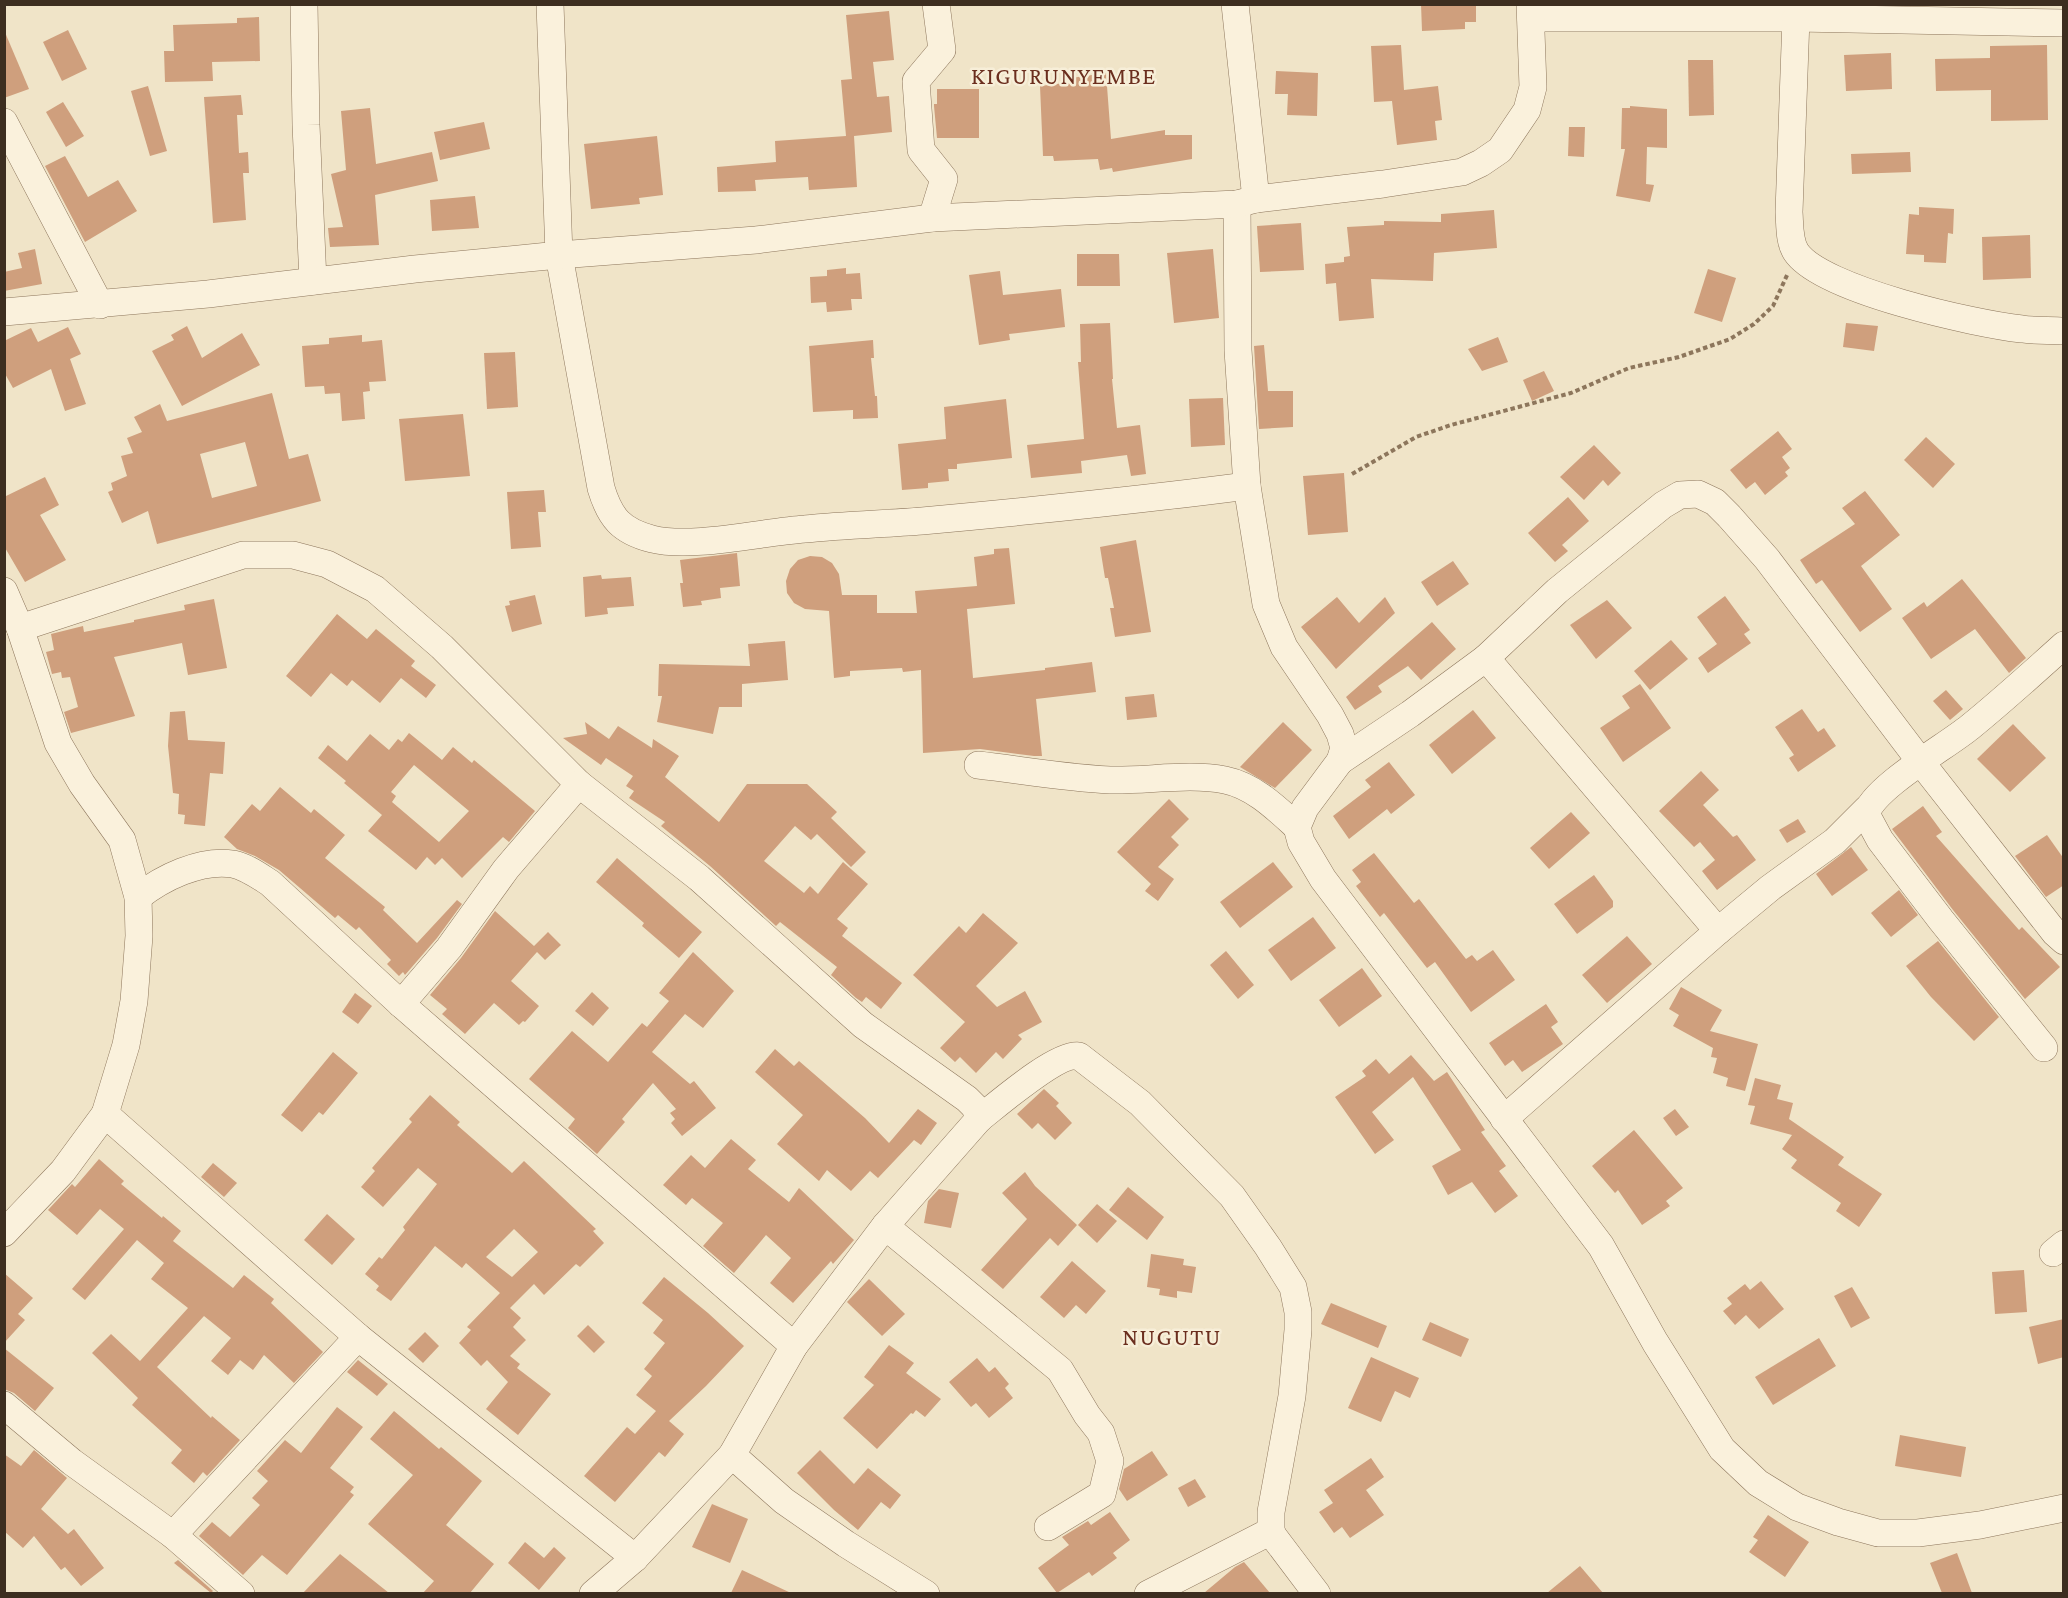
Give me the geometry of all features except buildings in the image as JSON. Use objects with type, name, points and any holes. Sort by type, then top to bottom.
[{"type":"street","points":[[304,4],[306,125],[313,280]]},
{"type":"street","points":[[550,4],[559,255],[601,488],[606,504],[618,524],[633,533],[654,539],[688,541],[804,529],[944,519],[1246,486]]},
{"type":"street","points":[[932,218],[944,178],[921,150],[916,81],[942,50],[936,4]]},
{"type":"street","points":[[1235,4],[1247,201],[1238,350],[1246,486],[1266,604],[1284,647],[1330,715],[1340,734],[1344,748],[1340,761]]},
{"type":"street","points":[[4,312],[208,294],[313,280],[559,255],[756,240],[932,218],[1247,201],[1462,172],[1500,150],[1527,110],[1533,87],[1531,11],[2064,23]]},
{"type":"street","points":[[1796,18],[1790,212],[1791,242],[1797,253],[1809,265],[1829,278],[1861,291],[1930,310],[2011,327],[2064,331]]},
{"type":"street","points":[[4,122],[100,304]]},
{"type":"street","points":[[1297,827],[1305,808],[1340,761],[1410,714],[1486,658],[1557,591],[1663,505],[1680,495],[1698,494],[1715,502],[1767,559],[1920,761],[2055,933],[2064,941]]},
{"type":"street","points":[[20,628],[243,555],[293,555],[327,564],[375,589],[442,647],[579,784],[699,878],[863,1025],[967,1099],[975,1107],[979,1119]]},
{"type":"street","points":[[4,591],[20,628],[58,743],[82,784],[122,840],[138,897],[138,956],[134,1001],[126,1045],[105,1114],[63,1171],[4,1233]]},
{"type":"street","points":[[1504,1119],[1718,931],[1770,888],[1835,841],[1867,810],[1872,801],[1920,761],[1968,729],[2064,645]]},
{"type":"street","points":[[1486,658],[1718,931]]},
{"type":"street","points":[[978,765],[1108,780],[1187,778],[1225,780],[1248,789],[1268,801],[1297,827],[1301,842],[1323,879],[1601,1246],[1655,1342],[1722,1449],[1758,1484],[1797,1506],[1838,1522],[1878,1533],[1918,1533],[1980,1526],[2064,1508]]},
{"type":"street","points":[[401,1004],[449,948],[506,869],[579,784]]},
{"type":"street","points":[[1867,810],[1867,819],[1880,840],[2044,1048]]},
{"type":"street","points":[[138,897],[154,884],[188,869],[219,864],[234,864],[270,883],[401,1004],[794,1346]]},
{"type":"street","points":[[593,1593],[635,1558],[732,1455],[794,1346],[885,1226],[979,1119],[1028,1081],[1068,1056],[1079,1056],[1140,1103],[1232,1196],[1293,1287],[1298,1312],[1298,1330],[1292,1396],[1271,1512],[1271,1531],[1317,1593]]},
{"type":"street","points":[[105,1114],[358,1337],[635,1558]]},
{"type":"street","points":[[885,1226],[1060,1370],[1087,1415],[1101,1433],[1110,1461],[1102,1494],[1048,1527]]},
{"type":"street","points":[[173,1535],[358,1337]]},
{"type":"street","points":[[4,1405],[72,1462],[173,1535],[241,1593]]},
{"type":"street","points":[[732,1455],[784,1501],[846,1544],[926,1593]]},
{"type":"street","points":[[1149,1593],[1271,1531]]},
{"type":"path","points":[[1352,474],[1416,437],[1451,425],[1571,393],[1629,368],[1679,357],[1730,339],[1754,324],[1773,306],[1797,253]]},
{"type":"district","name":"KIGURUNYEMBE","points":[[1064,75]]},
{"type":"district","name":"NUGUTU","points":[[1172,1336]]}]
